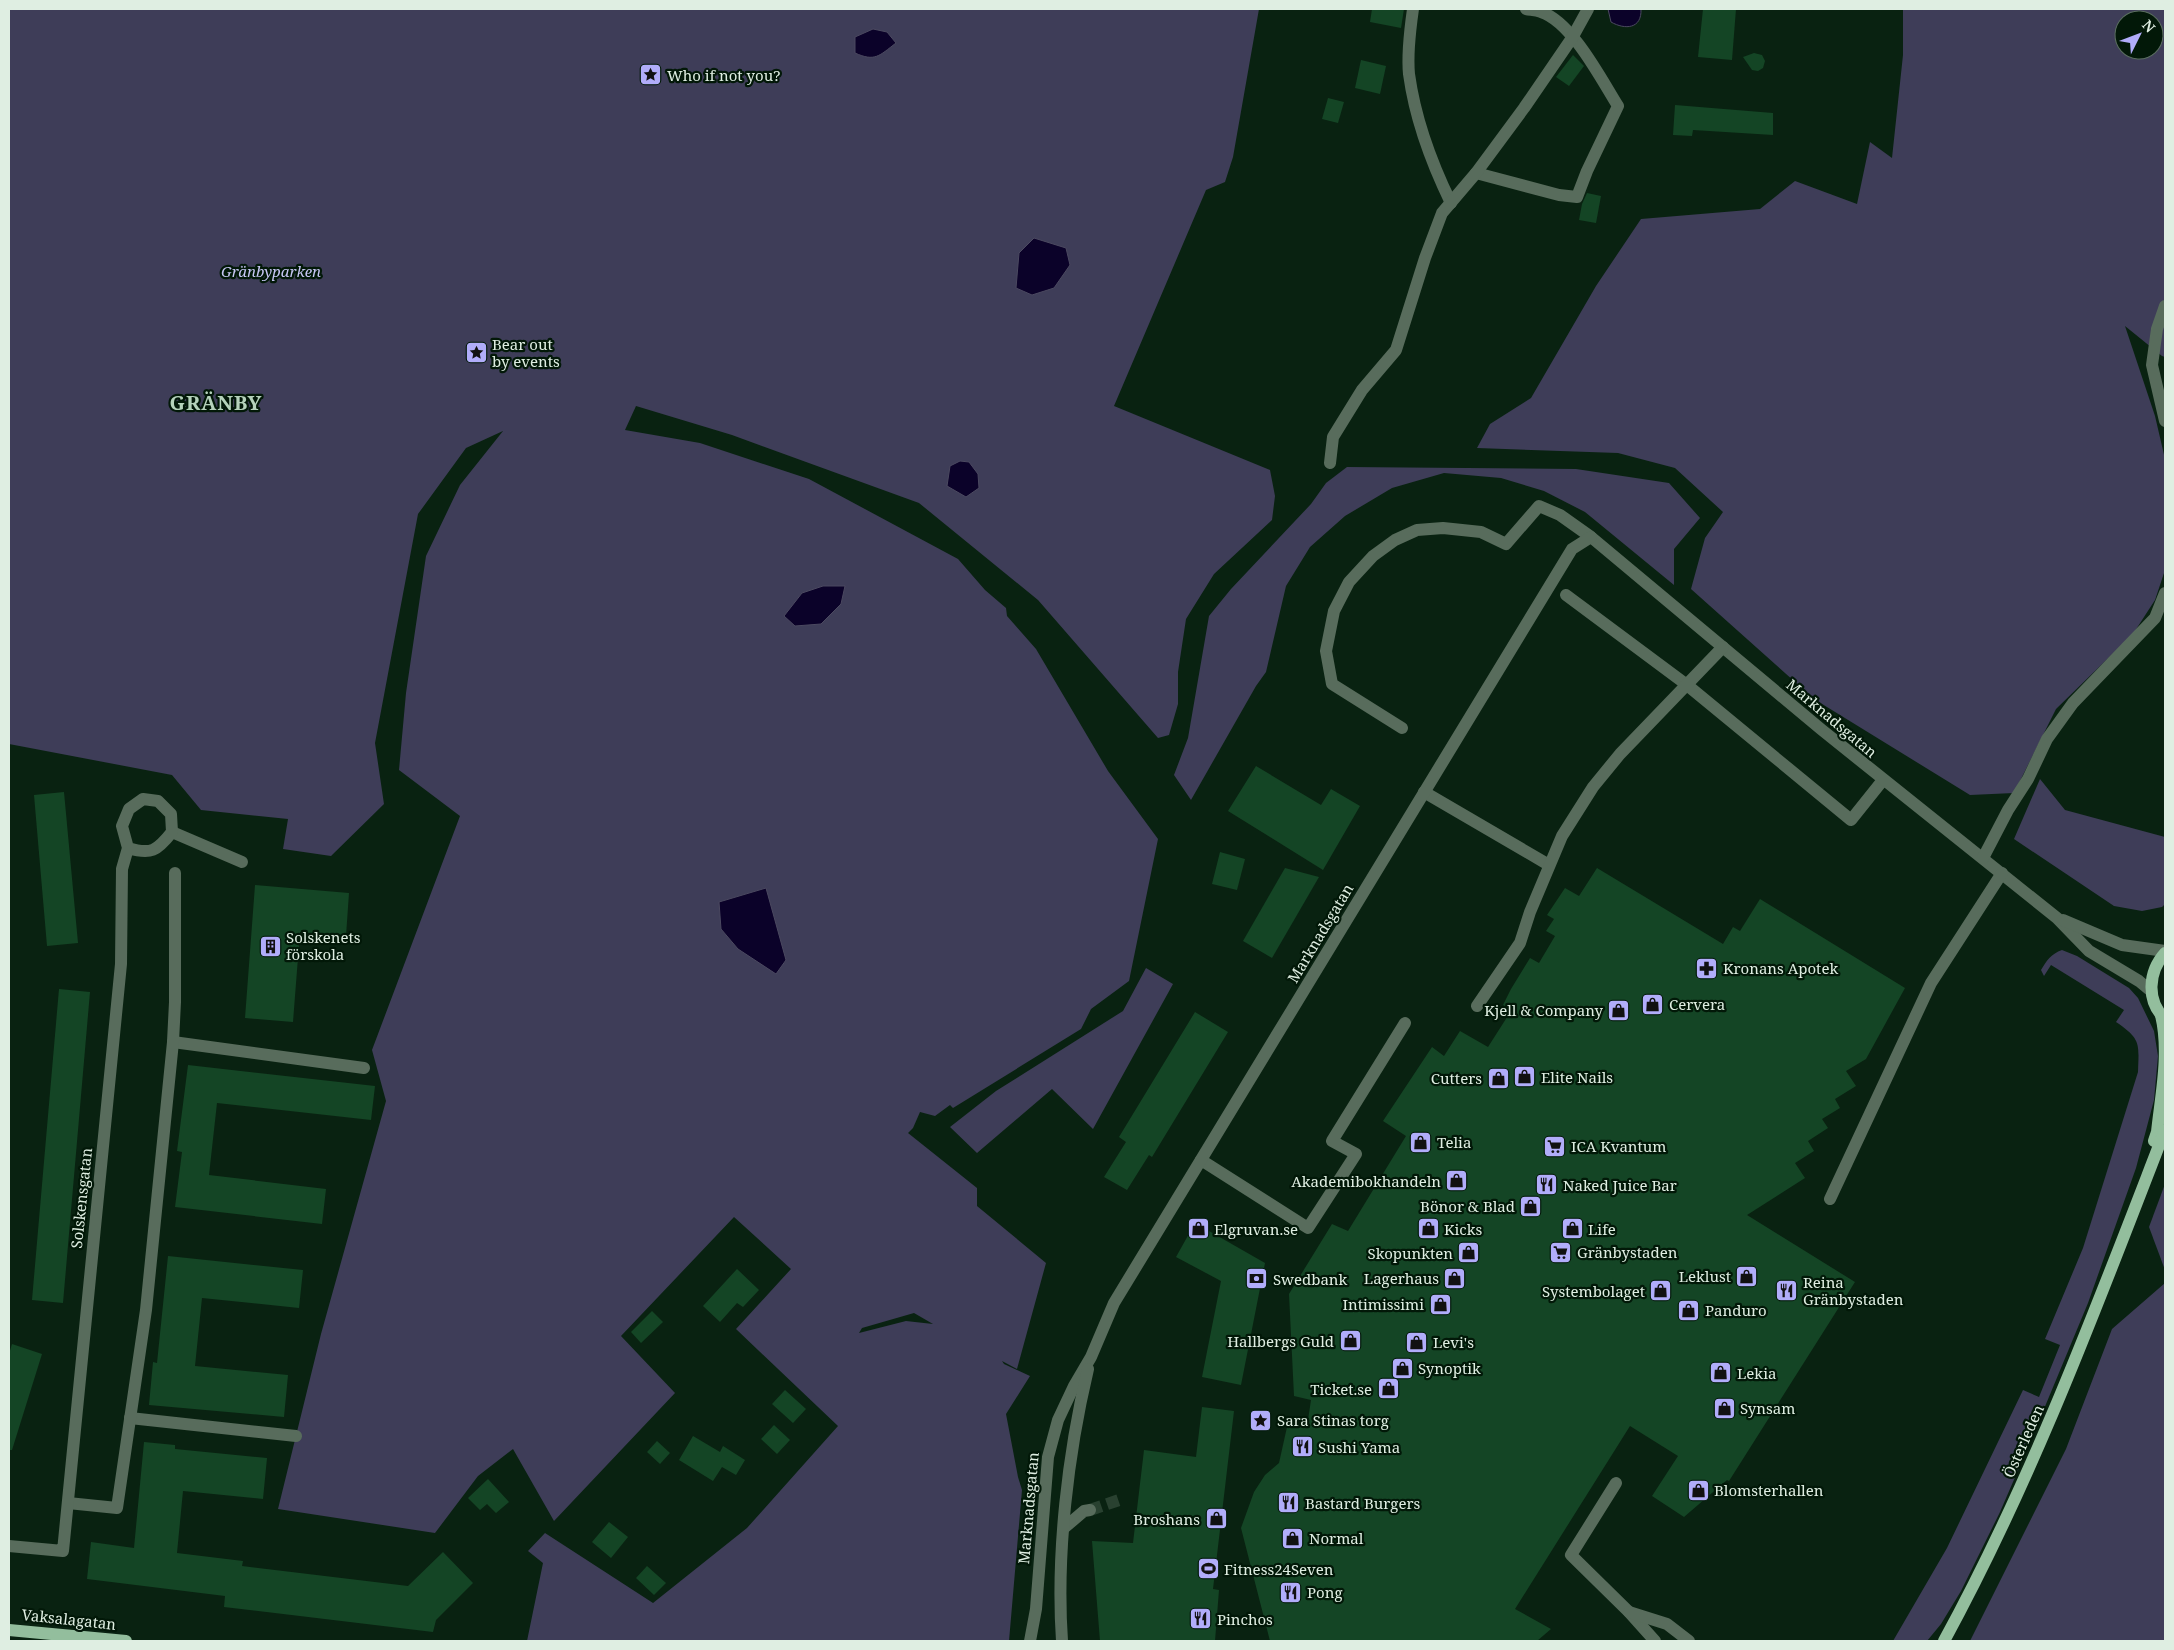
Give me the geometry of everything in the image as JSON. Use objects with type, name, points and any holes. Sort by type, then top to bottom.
[{"type":"main road","points":[[2151,991],[2154,969],[2165,952]]},
{"type":"main road","name":"Österleden","points":[[2119,1249],[2135,1205],[2157,1132],[2165,1061],[2164,1027],[2163,1017],[2154,1004],[2151,991]]},
{"type":"main road","name":"Österleden","points":[[1944,1641],[2031,1466],[2077,1357],[2165,1130]]},
{"type":"main road","name":"Vaksalagatan","points":[[9,1630],[126,1641]]},
{"type":"street","points":[[1413,9],[1409,34],[1409,73],[1416,111],[1442,186],[1450,203]]},
{"type":"street","points":[[1476,172],[1558,195],[1577,197],[1587,171],[1618,106],[1572,38],[1560,24],[1542,12],[1526,9]]},
{"type":"street","points":[[1330,462],[1333,437],[1362,390],[1396,350],[1425,258],[1442,213],[1476,172],[1524,108],[1572,38],[1588,9]]},
{"type":"street","points":[[2165,306],[2157,329],[2152,364],[2165,421]]},
{"type":"street","name":"Marknadsgatan","points":[[1402,728],[1332,684],[1326,651],[1334,611],[1349,582],[1373,556],[1395,540],[1417,530],[1462,528],[1481,532],[1506,544],[1539,506],[1560,516],[1591,537],[1883,780],[2057,918],[2089,951],[2151,991]]},
{"type":"street","name":"Marknadsgatan","points":[[1030,1641],[1036,1609],[1048,1457],[1058,1420],[1074,1386],[1091,1357],[1114,1303],[1572,549],[1591,537]]},
{"type":"street","points":[[1983,858],[2008,810],[2028,779],[2047,739],[2073,703],[2155,618],[2165,593]]},
{"type":"street","points":[[1566,595],[1687,685],[1851,820],[1883,780]]},
{"type":"street","points":[[1477,1006],[1520,943],[1530,912],[1562,836],[1593,787],[1620,754],[1723,647]]},
{"type":"street","points":[[1424,792],[1549,865]]},
{"type":"street","name":"Solskensgatan","points":[[9,1546],[63,1551],[121,964],[122,869],[128,848],[122,826],[129,809],[143,799],[158,802],[171,814],[172,832]]},
{"type":"street","points":[[128,848],[144,853],[161,846],[172,832],[242,862]]},
{"type":"street","points":[[68,1503],[117,1508],[146,1310],[172,1042],[175,1002],[175,873]]},
{"type":"street","points":[[1830,1199],[1931,982],[2002,873]]},
{"type":"street","name":"Marknadsgatan","points":[[2057,918],[2122,945],[2165,952]]},
{"type":"street","points":[[1201,1160],[1308,1228],[1356,1154],[1332,1141],[1405,1023]]},
{"type":"street","points":[[172,1042],[364,1068]]},
{"type":"street","name":"Marknadsgatan","points":[[1062,1641],[1060,1600],[1064,1528],[1078,1412],[1091,1357]]},
{"type":"street","points":[[130,1418],[296,1436]]},
{"type":"street","points":[[1616,1483],[1571,1555],[1629,1612],[1655,1641]]},
{"type":"street","points":[[1064,1528],[1084,1512],[1090,1510]]},
{"type":"street","points":[[1629,1612],[1667,1624],[1689,1641]]},
{"type":"green space","name":"Gränbyparken","points":[[9,9],[1259,9],[1233,157],[1225,182],[1206,190],[1114,406],[1270,470],[1275,496],[1272,520],[1214,574],[1186,619],[1178,672],[1178,704],[1169,735],[1158,738],[1038,600],[919,503],[732,435],[636,406],[625,430],[700,443],[809,479],[958,559],[985,590],[1006,608],[1007,616],[1036,649],[1108,771],[1158,839],[1129,981],[1091,1009],[1081,1029],[953,1108],[950,1105],[935,1116],[920,1112],[913,1128],[908,1133],[977,1188],[977,1206],[1046,1263],[1017,1369],[1002,1361],[1004,1364],[1030,1376],[1006,1414],[1022,1490],[1009,1641],[527,1641],[543,1563],[528,1551],[545,1533],[653,1603],[747,1528],[838,1426],[736,1329],[791,1269],[734,1217],[621,1336],[675,1393],[554,1521],[513,1449],[478,1476],[435,1533],[278,1509],[321,1334],[386,1101],[372,1050],[460,816],[399,770],[406,693],[426,556],[460,485],[503,431],[466,448],[418,514],[375,743],[384,804],[331,856],[283,849],[288,819],[201,810],[172,775],[9,744]],"holes":[[[914,1313],[933,1324],[906,1321],[859,1333],[862,1328]]]},
{"type":"green space","points":[[1903,9],[2165,9],[2165,357],[2125,326],[2155,416],[2165,459],[2165,570],[2155,600],[2133,634],[2056,709],[2014,793],[1970,795],[1814,699],[1691,589],[1705,538],[1723,512],[1675,468],[1618,453],[1477,448],[1490,424],[1531,398],[1596,286],[1641,219],[1760,209],[1795,181],[1857,204],[1870,142],[1892,158],[1903,55]]},
{"type":"green space","points":[[1347,467],[1576,469],[1669,483],[1700,518],[1674,549],[1674,585],[1585,512],[1544,491],[1501,478],[1444,473],[1392,488],[1345,516],[1310,547],[1286,586],[1266,672],[1256,686],[1191,800],[1174,775],[1188,738],[1209,616],[1231,589],[1311,504],[1326,483]]},
{"type":"green space","points":[[2040,779],[2065,810],[2165,837],[2165,904],[2162,907],[2142,911],[2114,906],[2014,839]]},
{"type":"green space","points":[[2062,950],[2077,956],[2129,988],[2138,998],[2154,1031],[2158,1056],[2154,1100],[2136,1168],[2088,1303],[2000,1512],[1961,1591],[1941,1624],[1927,1641],[1893,1641],[1947,1548],[2023,1390],[2039,1397],[2060,1345],[2045,1339],[2083,1248],[2138,1072],[2137,1042],[2130,1033],[2116,1022],[2124,1010],[2051,965],[2044,976],[2041,970],[2045,963],[2052,955]]},
{"type":"green space","points":[[1146,968],[1173,984],[1093,1129],[1052,1089],[977,1153],[950,1127],[996,1091],[1123,1011]]},
{"type":"green space","points":[[2165,1184],[2165,1270],[2149,1227]]},
{"type":"green space","points":[[2165,1283],[2165,1641],[1970,1641],[2066,1449],[2112,1329]]},
{"type":"shaded area","points":[[1608,9],[1641,9],[1641,16],[1639,21],[1632,26],[1616,25],[1611,22]]},
{"type":"shaded area","points":[[873,29],[887,32],[896,43],[877,56],[867,57],[855,53],[855,37]]},
{"type":"shaded area","points":[[1034,238],[1066,248],[1070,265],[1054,288],[1032,295],[1016,288],[1019,253]]},
{"type":"shaded area","points":[[960,461],[969,462],[978,474],[979,488],[966,497],[947,486],[950,466]]},
{"type":"shaded area","points":[[823,586],[845,586],[841,604],[821,624],[795,626],[784,616],[802,593]]},
{"type":"shaded area","points":[[766,888],[786,960],[776,974],[738,949],[721,929],[719,902]]},
{"type":"building","points":[[1372,9],[1404,9],[1401,28],[1370,22]]},
{"type":"building","points":[[1703,9],[1736,9],[1732,60],[1698,57]]},
{"type":"building","points":[[1754,53],[1762,55],[1765,61],[1763,68],[1758,71],[1752,70],[1743,57]]},
{"type":"building","points":[[1573,55],[1584,66],[1569,86],[1556,77]]},
{"type":"building","points":[[1361,60],[1386,66],[1380,94],[1355,88]]},
{"type":"building","points":[[1328,98],[1344,102],[1338,123],[1322,119]]},
{"type":"building","points":[[1675,105],[1773,113],[1773,135],[1693,130],[1692,136],[1673,135]]},
{"type":"building","points":[[1587,193],[1601,196],[1596,223],[1579,220],[1582,204]]},
{"type":"building","points":[[1256,766],[1321,805],[1331,789],[1360,806],[1323,870],[1228,811]]},
{"type":"building","points":[[64,792],[78,943],[47,946],[34,795]]},
{"type":"building","points":[[1220,852],[1245,859],[1237,890],[1212,884]]},
{"type":"building","points":[[1285,868],[1319,877],[1272,958],[1243,941]]},
{"type":"building","name":"Gränbystaden","points":[[1597,868],[1723,944],[1733,927],[1740,931],[1760,899],[1905,988],[1866,1059],[1846,1071],[1856,1086],[1835,1099],[1840,1108],[1822,1119],[1828,1128],[1808,1141],[1814,1151],[1795,1163],[1805,1178],[1747,1215],[1855,1282],[1729,1481],[1727,1480],[1684,1517],[1652,1496],[1678,1456],[1630,1426],[1515,1609],[1551,1629],[1537,1641],[1270,1641],[1241,1528],[1254,1492],[1265,1475],[1279,1463],[1289,1418],[1308,1420],[1311,1400],[1294,1396],[1289,1294],[1332,1224],[1348,1231],[1406,1136],[1383,1121],[1432,1047],[1444,1056],[1460,1031],[1488,1047],[1511,1011],[1503,1005],[1511,989],[1530,958],[1539,963],[1555,936],[1546,931],[1554,919],[1547,915],[1565,888],[1579,896]]},
{"type":"building","name":"Solskenets förskola","points":[[255,885],[349,893],[346,936],[300,932],[293,1022],[245,1018]]},
{"type":"building","points":[[59,989],[90,992],[63,1303],[32,1300]]},
{"type":"building","points":[[1195,1012],[1228,1032],[1152,1157],[1149,1155],[1127,1190],[1104,1177],[1126,1142],[1119,1137]]},
{"type":"building","points":[[188,1065],[375,1086],[371,1120],[217,1103],[209,1175],[326,1189],[322,1224],[175,1207],[182,1152],[177,1151]]},
{"type":"building","points":[[1195,1223],[1265,1263],[1241,1385],[1202,1377],[1221,1281],[1176,1257]]},
{"type":"building","points":[[168,1256],[303,1270],[299,1308],[202,1298],[195,1366],[288,1375],[284,1417],[149,1405],[153,1362],[157,1363]]},
{"type":"building","points":[[737,1269],[759,1290],[743,1307],[737,1303],[720,1322],[703,1306]]},
{"type":"building","points":[[652,1311],[663,1322],[641,1343],[631,1332]]},
{"type":"building","points":[[12,1344],[42,1354],[12,1450],[9,1450],[9,1354]]},
{"type":"building","points":[[785,1390],[806,1409],[793,1423],[772,1404]]},
{"type":"building","points":[[1202,1407],[1234,1411],[1213,1589],[1219,1590],[1215,1641],[1100,1641],[1092,1541],[1133,1543],[1144,1450],[1196,1457]]},
{"type":"building","points":[[774,1425],[790,1440],[777,1454],[761,1439]]},
{"type":"building","points":[[693,1436],[720,1452],[723,1446],[745,1460],[736,1475],[722,1467],[713,1481],[679,1460]]},
{"type":"building","points":[[657,1441],[670,1453],[660,1464],[647,1452]]},
{"type":"building","points":[[144,1442],[175,1445],[175,1449],[267,1458],[263,1499],[183,1491],[177,1553],[243,1561],[242,1566],[408,1586],[443,1552],[473,1583],[436,1620],[433,1632],[224,1607],[225,1596],[87,1579],[91,1542],[134,1548]]},
{"type":"building","points":[[488,1479],[509,1502],[496,1513],[487,1504],[480,1510],[468,1498]]},
{"type":"building","points":[[609,1522],[628,1537],[611,1558],[592,1542]]},
{"type":"building","points":[[647,1566],[666,1583],[654,1595],[636,1578]]},
{"type":"tunnel","points":[[1090,1510],[1122,1499]]},
{"type":"place","name":"Who if not you?","points":[[651,75]]},
{"type":"place","name":"Bear out by events","points":[[476,353]]},
{"type":"place","name":"Solskenets förskola","points":[[270,946]]},
{"type":"place","name":"Kronans Apotek","points":[[1707,968]]},
{"type":"place","name":"Cervera","points":[[1653,1004]]},
{"type":"place","name":"Kjell & Company","points":[[1619,1010]]},
{"type":"place","name":"Elite Nails","points":[[1525,1077]]},
{"type":"place","name":"Cutters","points":[[1498,1078]]},
{"type":"place","name":"Telia","points":[[1421,1142]]},
{"type":"place","name":"ICA Kvantum","points":[[1555,1146]]},
{"type":"place","name":"Akademibokhandeln","points":[[1457,1181]]},
{"type":"place","name":"Naked Juice Bar","points":[[1547,1185]]},
{"type":"place","name":"Bönor & Blad","points":[[1531,1206]]},
{"type":"place","name":"Elgruvan.se","points":[[1198,1229]]},
{"type":"place","name":"Kicks","points":[[1428,1229]]},
{"type":"place","name":"Life","points":[[1572,1229]]},
{"type":"place","name":"Gränbystaden","points":[[1561,1252]]},
{"type":"place","name":"Skopunkten","points":[[1469,1253]]},
{"type":"place","name":"Leklust","points":[[1747,1276]]},
{"type":"place","name":"Lagerhaus","points":[[1455,1278]]},
{"type":"place","name":"Swedbank","points":[[1257,1279]]},
{"type":"place","name":"Systembolaget","points":[[1661,1291]]},
{"type":"place","name":"Reina Gränbystaden","points":[[1787,1291]]},
{"type":"place","name":"Intimissimi","points":[[1440,1304]]},
{"type":"place","name":"Panduro","points":[[1689,1310]]},
{"type":"place","name":"Hallbergs Guld","points":[[1350,1341]]},
{"type":"place","name":"Levi's","points":[[1417,1342]]},
{"type":"place","name":"Synoptik","points":[[1402,1368]]},
{"type":"place","name":"Lekia","points":[[1721,1373]]},
{"type":"place","name":"Ticket.se","points":[[1388,1389]]},
{"type":"place","name":"Synsam","points":[[1724,1408]]},
{"type":"place","name":"Sara Stinas torg","points":[[1261,1420]]},
{"type":"place","name":"Sushi Yama","points":[[1302,1447]]},
{"type":"place","name":"Blomsterhallen","points":[[1698,1490]]},
{"type":"place","name":"Bastard Burgers","points":[[1289,1503]]},
{"type":"place","name":"Broshans","points":[[1216,1519]]},
{"type":"place","name":"Normal","points":[[1293,1538]]},
{"type":"place","name":"Fitness24Seven","points":[[1208,1569]]},
{"type":"place","name":"Pong","points":[[1291,1592]]},
{"type":"place","name":"Pinchos","points":[[1201,1619]]},
{"type":"district","name":"GRÄNBY","points":[[216,402]]}]
